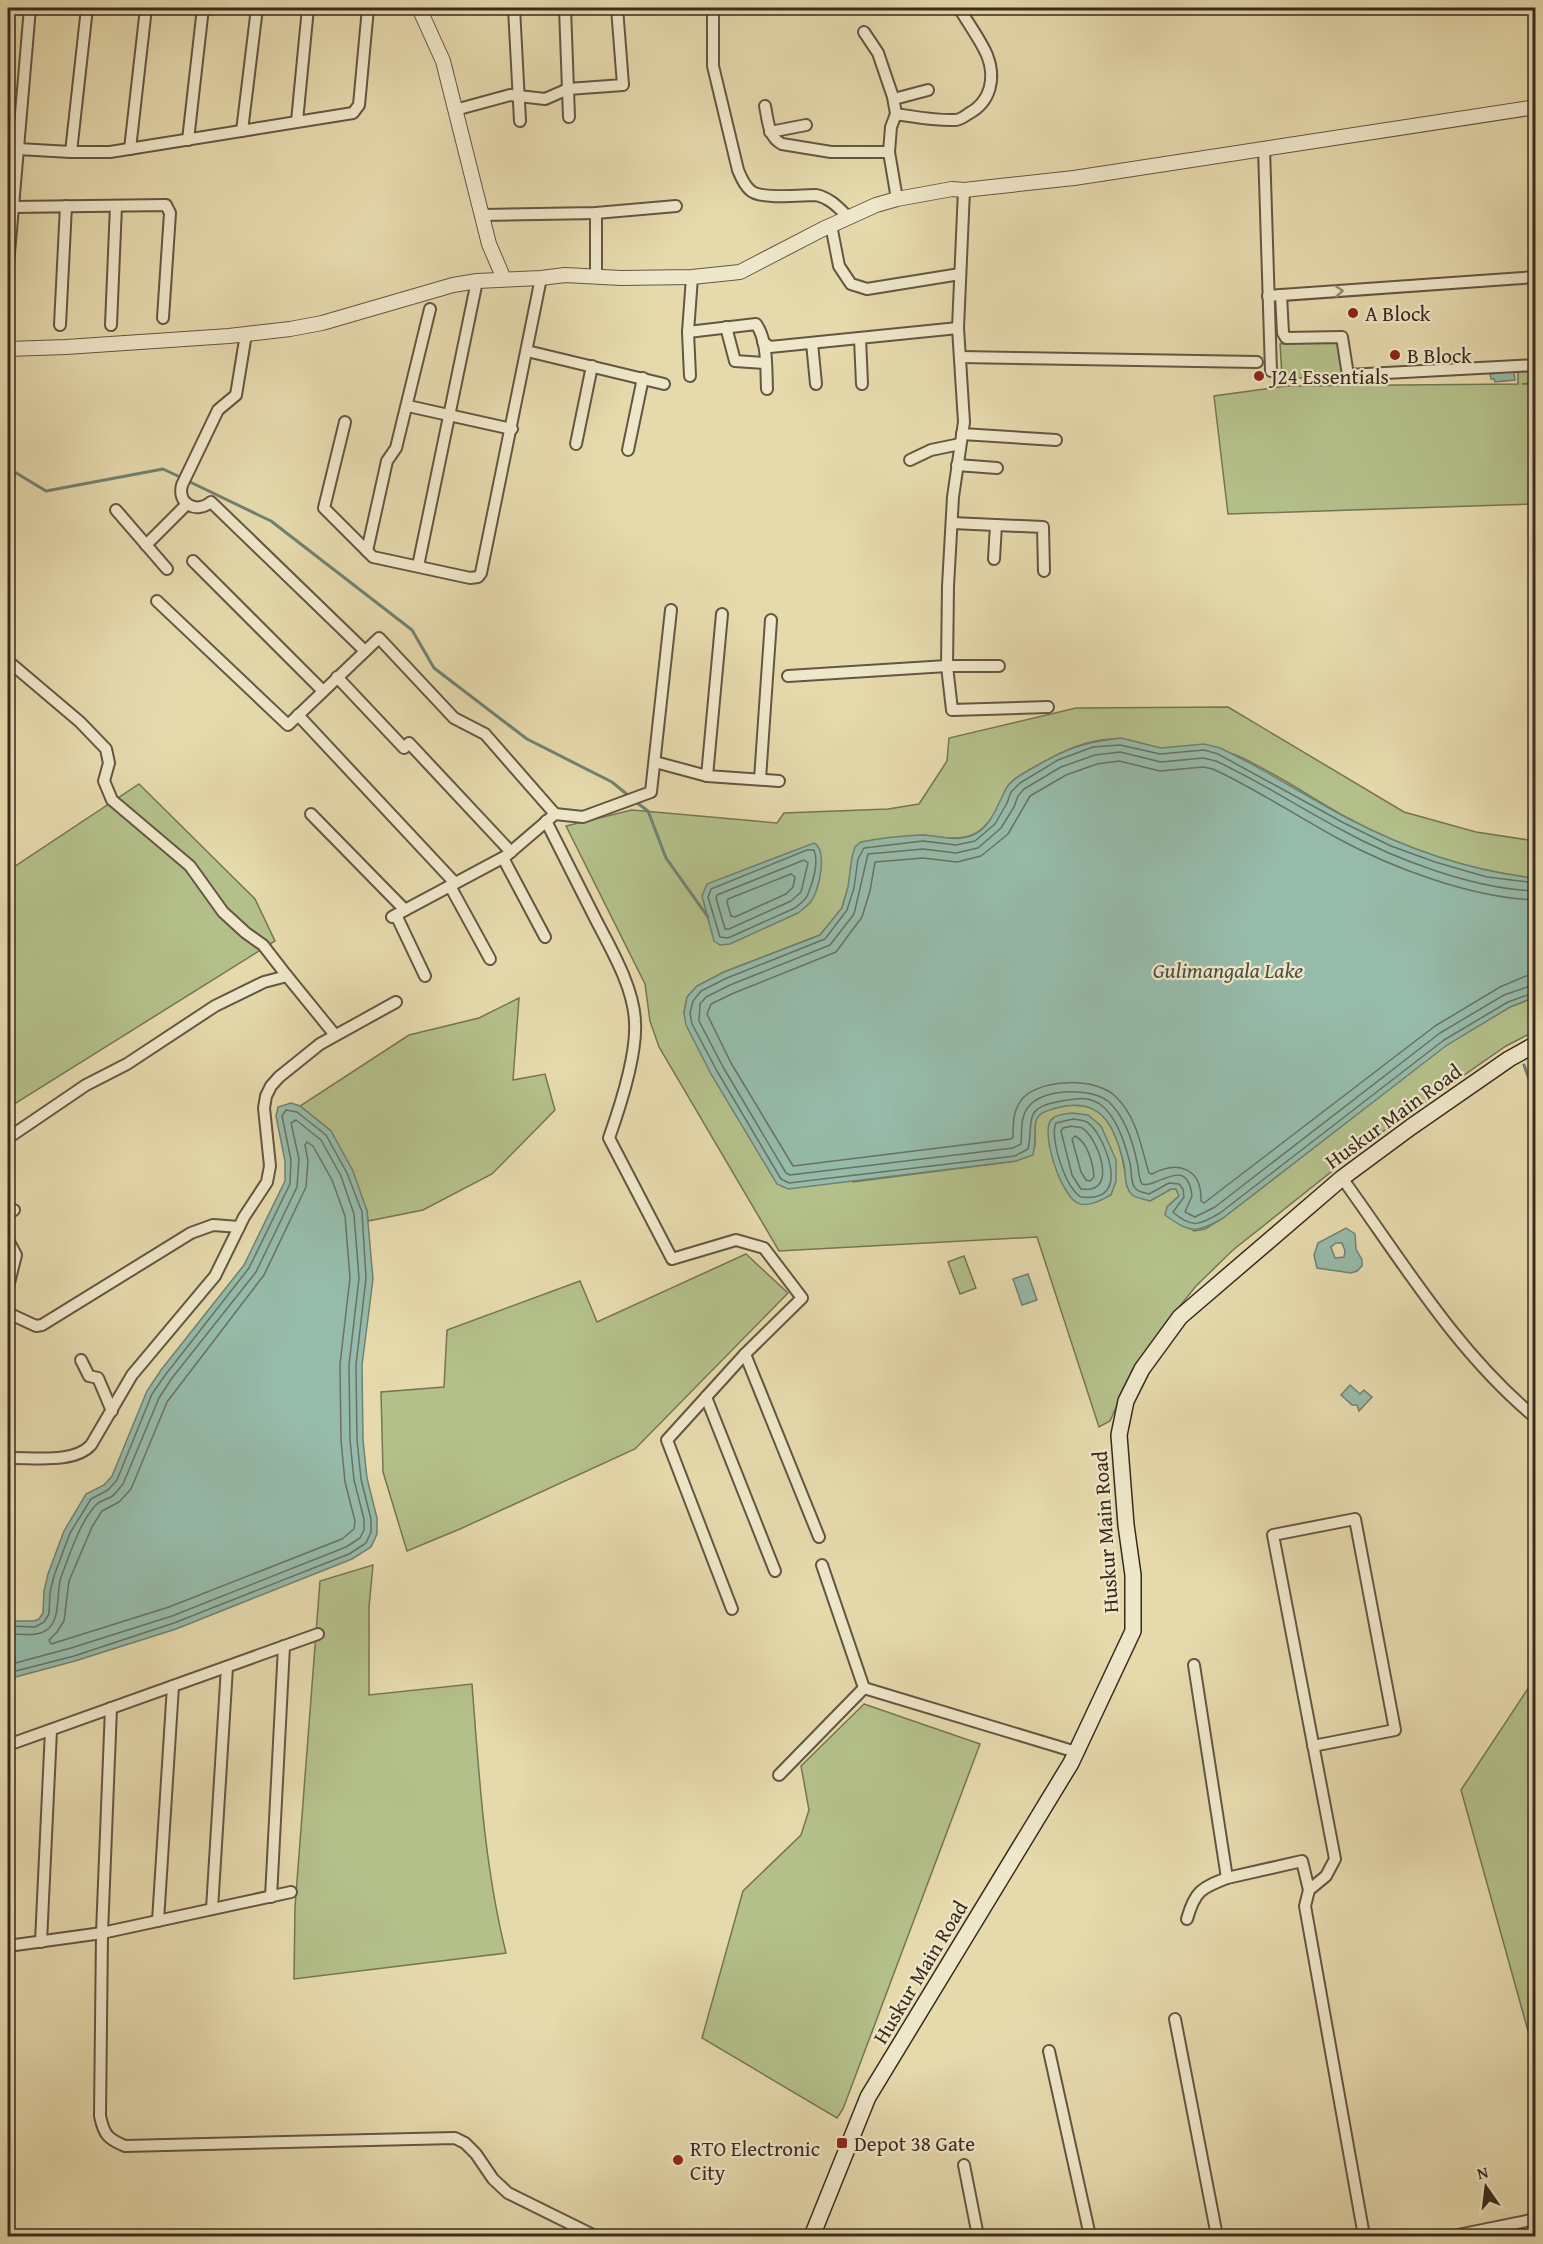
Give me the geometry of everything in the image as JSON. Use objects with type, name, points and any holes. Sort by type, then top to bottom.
[{"type":"main road","name":"Huskur Main Road","points":[[812,2236],[868,2097],[1076,1752],[1133,1631],[1133,1575],[1126,1525],[1119,1434],[1126,1401],[1142,1369],[1180,1317],[1342,1178],[1499,1065],[1536,1044]]},
{"type":"street","points":[[8,265],[30,8]]},
{"type":"street","points":[[71,152],[87,8]]},
{"type":"street","points":[[130,149],[146,8]]},
{"type":"street","points":[[188,140],[203,8]]},
{"type":"street","points":[[242,131],[257,8]]},
{"type":"street","points":[[297,121],[308,8]]},
{"type":"street","points":[[18,149],[110,152],[353,113],[359,105],[368,8]]},
{"type":"street","points":[[419,8],[443,61],[489,244],[504,279]]},
{"type":"street","points":[[514,8],[520,121]]},
{"type":"street","points":[[565,8],[569,117]]},
{"type":"street","points":[[455,110],[510,95],[545,99],[568,89],[623,85],[617,8]]},
{"type":"street","points":[[714,8],[713,66],[738,170],[744,183],[752,192],[761,195],[823,197],[830,200],[848,217]]},
{"type":"street","points":[[896,114],[933,120],[959,120],[985,102],[990,89],[992,72],[987,55],[959,8]]},
{"type":"street","points":[[864,32],[878,53],[894,99],[896,114],[891,127],[889,152],[897,199]]},
{"type":"street","points":[[894,99],[928,90]]},
{"type":"street","points":[[765,106],[770,132],[775,141],[793,147],[831,152],[889,152]]},
{"type":"street","points":[[8,349],[246,334],[322,322],[477,281],[566,275],[692,277],[740,272],[848,217],[897,199],[952,189],[964,190],[1074,178],[1536,107]]},
{"type":"street","points":[[770,132],[806,125]]},
{"type":"street","points":[[1264,148],[1271,371]]},
{"type":"street","points":[[964,190],[958,328],[964,402],[948,586],[947,666],[952,710],[1048,707]]},
{"type":"street","points":[[13,207],[166,205],[169,209],[163,318]]},
{"type":"street","points":[[60,325],[66,206]]},
{"type":"street","points":[[111,325],[116,206]]},
{"type":"street","points":[[482,215],[596,213],[676,206]]},
{"type":"street","points":[[596,213],[596,276]]},
{"type":"street","points":[[831,225],[839,266],[851,284],[867,289],[960,274]]},
{"type":"street","points":[[690,376],[688,332],[692,277]]},
{"type":"street","points":[[1268,296],[1536,277]]},
{"type":"street","points":[[345,422],[324,508],[373,557],[470,578],[478,577],[481,573],[512,429],[541,278]]},
{"type":"street","points":[[418,566],[477,281]]},
{"type":"street","points":[[1281,296],[1283,333],[1286,338],[1342,337],[1348,375],[1536,365]]},
{"type":"street","points":[[367,551],[387,461],[396,448],[408,406],[430,309]]},
{"type":"street","points":[[1268,310],[1282,309]]},
{"type":"street","points":[[688,332],[756,324],[760,329],[763,342],[767,389]]},
{"type":"street","points":[[726,327],[735,361],[765,363]]},
{"type":"street","points":[[763,342],[770,347],[958,328]]},
{"type":"street","points":[[246,334],[236,395],[218,410],[180,493],[187,504],[200,508],[211,502],[365,651]]},
{"type":"street","points":[[860,338],[862,384]]},
{"type":"street","points":[[812,343],[816,384]]},
{"type":"street","points":[[527,351],[664,384]]},
{"type":"street","points":[[960,357],[1257,362]]},
{"type":"street","points":[[576,444],[592,366]]},
{"type":"street","points":[[628,450],[643,378]]},
{"type":"street","points":[[408,406],[512,429]]},
{"type":"street","points":[[910,460],[961,439],[1056,440]]},
{"type":"street","points":[[957,465],[997,468]]},
{"type":"street","points":[[146,545],[187,504]]},
{"type":"street","points":[[116,510],[167,569]]},
{"type":"street","points":[[952,523],[1043,527],[1044,571]]},
{"type":"street","points":[[994,559],[996,525]]},
{"type":"street","points":[[193,561],[323,691]]},
{"type":"street","points":[[157,601],[288,725],[379,638],[454,718],[485,735],[550,818],[614,956],[632,1004],[635,1022],[632,1047],[623,1095],[609,1138],[672,1259],[736,1240],[764,1248],[802,1298],[745,1354],[666,1440],[732,1609]]},
{"type":"street","points":[[398,914],[507,855],[550,818],[583,817],[651,792],[671,610]]},
{"type":"street","points":[[706,776],[722,614]]},
{"type":"street","points":[[760,780],[771,620]]},
{"type":"street","points":[[8,661],[80,722],[106,749],[109,763],[104,781],[112,800],[190,866],[223,912],[263,945],[335,1035]]},
{"type":"street","points":[[788,676],[947,666],[999,666]]},
{"type":"street","points":[[338,677],[404,748],[409,743],[507,855],[545,937]]},
{"type":"street","points":[[298,715],[453,884],[490,960]]},
{"type":"street","points":[[655,762],[706,776],[779,781]]},
{"type":"street","points":[[311,813],[398,914],[425,976]]},
{"type":"street","points":[[8,1138],[86,1085],[127,1064],[215,1006],[264,982],[287,976]]},
{"type":"street","points":[[8,1458],[68,1457],[78,1455],[91,1445],[132,1375],[214,1276],[264,1188],[269,1174],[270,1156],[264,1108],[271,1086],[279,1077],[335,1035],[396,1002]]},
{"type":"street","points":[[1342,1178],[1451,1329],[1512,1399],[1536,1418]]},
{"type":"street","points":[[8,1313],[36,1326],[42,1325],[191,1233],[213,1225],[240,1227]]},
{"type":"street","points":[[8,1240],[16,1256],[8,1287]]},
{"type":"street","points":[[745,1354],[819,1537]]},
{"type":"street","points":[[81,1360],[89,1376],[98,1378],[112,1411]]},
{"type":"street","points":[[706,1396],[775,1571]]},
{"type":"street","points":[[1309,1890],[1326,1876],[1335,1859],[1313,1746],[1273,1535],[1355,1519],[1395,1730],[1313,1746]]},
{"type":"street","points":[[822,1565],[864,1688]]},
{"type":"street","points":[[8,1745],[318,1634]]},
{"type":"street","points":[[271,1897],[284,1646]]},
{"type":"street","points":[[1194,1665],[1227,1878]]},
{"type":"street","points":[[212,1909],[227,1667]]},
{"type":"street","points":[[158,1921],[173,1686]]},
{"type":"street","points":[[864,1688],[1076,1752]]},
{"type":"street","points":[[779,1775],[864,1688]]},
{"type":"street","points":[[111,1708],[102,1933],[100,2116],[103,2128],[111,2140],[125,2146],[455,2138],[476,2154],[493,2179],[508,2193],[595,2236]]},
{"type":"street","points":[[41,1942],[51,1730]]},
{"type":"street","points":[[1187,1918],[1197,1893],[1205,1886],[1227,1878],[1302,1862],[1309,1890],[1305,1906],[1364,2236]]},
{"type":"street","points":[[8,1946],[102,1933],[291,1892]]},
{"type":"street","points":[[1175,2019],[1217,2236]]},
{"type":"street","points":[[1049,2051],[1090,2236]]},
{"type":"street","points":[[964,2165],[978,2236]]},
{"type":"street","points":[[1453,2236],[1536,2219]]},
{"type":"green space","points":[[1333,340],[1339,344],[1343,375],[1285,379],[1282,377],[1280,344]]},
{"type":"green space","points":[[1535,370],[1535,382],[1522,384],[1535,384],[1535,504],[1228,514],[1214,396],[1286,386],[1518,384],[1518,371]]},
{"type":"green space","points":[[1228,707],[1404,812],[1476,832],[1535,841],[1535,878],[1486,870],[1414,849],[1368,829],[1236,755],[1219,751],[1159,748],[1124,739],[1107,739],[1062,752],[1017,777],[1006,789],[994,815],[978,832],[960,838],[923,835],[848,887],[842,908],[820,935],[724,972],[697,986],[687,997],[684,1013],[853,1182],[1016,1161],[1035,1146],[1037,1117],[1044,1110],[1070,1105],[1088,1107],[1101,1113],[1112,1129],[1122,1158],[1127,1187],[1150,1201],[1171,1189],[1176,1189],[1179,1196],[1167,1207],[1194,1231],[1205,1229],[1223,1218],[1447,1044],[1510,1007],[1535,997],[1535,1031],[1506,1046],[1375,1137],[1233,1250],[1196,1286],[1163,1327],[1121,1396],[1110,1421],[1099,1427],[1037,1237],[779,1251],[659,1047],[650,1021],[645,984],[566,826],[632,810],[777,823],[784,813],[888,809],[919,804],[947,761],[949,738],[1076,708]]},
{"type":"green space","points":[[139,784],[255,899],[275,941],[8,1108],[8,871]]},
{"type":"green space","points":[[519,998],[513,1080],[545,1074],[555,1110],[492,1174],[423,1210],[368,1221],[367,1211],[331,1131],[300,1106],[409,1035],[479,1018]]},
{"type":"green space","points":[[746,1254],[788,1293],[635,1449],[407,1551],[383,1472],[381,1392],[444,1387],[447,1330],[580,1281],[597,1322]]},
{"type":"green space","points":[[964,1256],[976,1288],[960,1294],[948,1262]]},
{"type":"green space","points":[[373,1565],[369,1607],[369,1695],[472,1684],[487,1853],[506,1953],[294,1979],[295,1907],[320,1581]]},
{"type":"green space","points":[[1535,1678],[1535,2056],[1461,1790]]},
{"type":"green space","points":[[864,1704],[980,1744],[843,2109],[837,2118],[702,2038],[743,1891],[801,1835],[809,1810],[801,1766]]},
{"type":"water","points":[[1514,371],[1515,380],[1495,382],[1491,379],[1490,374]]},
{"type":"water","name":"Gulimangala Lake","points":[[1121,738],[1161,748],[1204,744],[1220,748],[1349,819],[1393,840],[1463,864],[1535,878],[1535,997],[1510,1007],[1447,1045],[1223,1218],[1199,1229],[1187,1228],[1165,1215],[1167,1207],[1179,1196],[1176,1189],[1171,1189],[1150,1201],[1138,1198],[1129,1192],[1117,1141],[1107,1121],[1099,1113],[1079,1105],[1053,1109],[1039,1116],[1035,1127],[1033,1155],[1016,1161],[788,1189],[777,1184],[711,1074],[686,1025],[684,1013],[687,997],[697,986],[724,972],[820,935],[842,908],[848,887],[852,857],[855,847],[861,842],[921,835],[952,838],[971,836],[984,828],[993,816],[1008,786],[1020,775],[1074,748]]},
{"type":"water","points":[[814,843],[821,853],[821,870],[815,895],[808,905],[798,913],[730,944],[720,945],[714,941],[702,896],[707,884]]},
{"type":"water","points":[[291,1103],[300,1106],[331,1131],[353,1171],[367,1211],[373,1279],[362,1365],[363,1440],[367,1478],[377,1518],[377,1534],[371,1547],[352,1559],[176,1629],[75,1661],[8,1679],[8,1621],[34,1621],[39,1619],[43,1613],[44,1591],[48,1574],[64,1531],[86,1494],[104,1485],[112,1476],[147,1391],[161,1370],[244,1265],[285,1181],[285,1161],[276,1116],[278,1107]]},
{"type":"water","points":[[1072,1113],[1088,1115],[1101,1126],[1116,1160],[1116,1181],[1111,1195],[1100,1201],[1080,1204],[1073,1200],[1066,1191],[1055,1165],[1048,1138],[1048,1127],[1051,1120],[1058,1115]]},
{"type":"water","points":[[1346,1228],[1355,1234],[1356,1249],[1362,1260],[1362,1266],[1351,1273],[1317,1268],[1314,1255],[1318,1243]],"holes":[[[1336,1243],[1342,1243],[1345,1251],[1344,1257],[1335,1258],[1331,1247]]]},
{"type":"water","points":[[1028,1274],[1037,1300],[1022,1305],[1013,1279]]},
{"type":"water","points":[[1350,1385],[1360,1394],[1364,1390],[1372,1397],[1359,1411],[1357,1405],[1352,1405],[1341,1395]]},
{"type":"waterway","points":[[8,468],[46,491],[163,469],[182,478]]},
{"type":"waterway","points":[[188,481],[271,521],[412,630],[434,668],[527,739],[612,782],[629,796]]},
{"type":"waterway","points":[[636,802],[648,811],[666,858],[708,917]]},
{"type":"waterway","points":[[1524,1065],[1536,1099]]},
{"type":"place","name":"A Block","points":[[1353,313]]},
{"type":"place","name":"B Block","points":[[1395,355]]},
{"type":"place","name":"J24 Essentials","points":[[1259,376]]},
{"type":"place","name":"Depot 38 Gate","points":[[842,2143]]},
{"type":"place","name":"RTO Electronic City","points":[[678,2160]]}]
